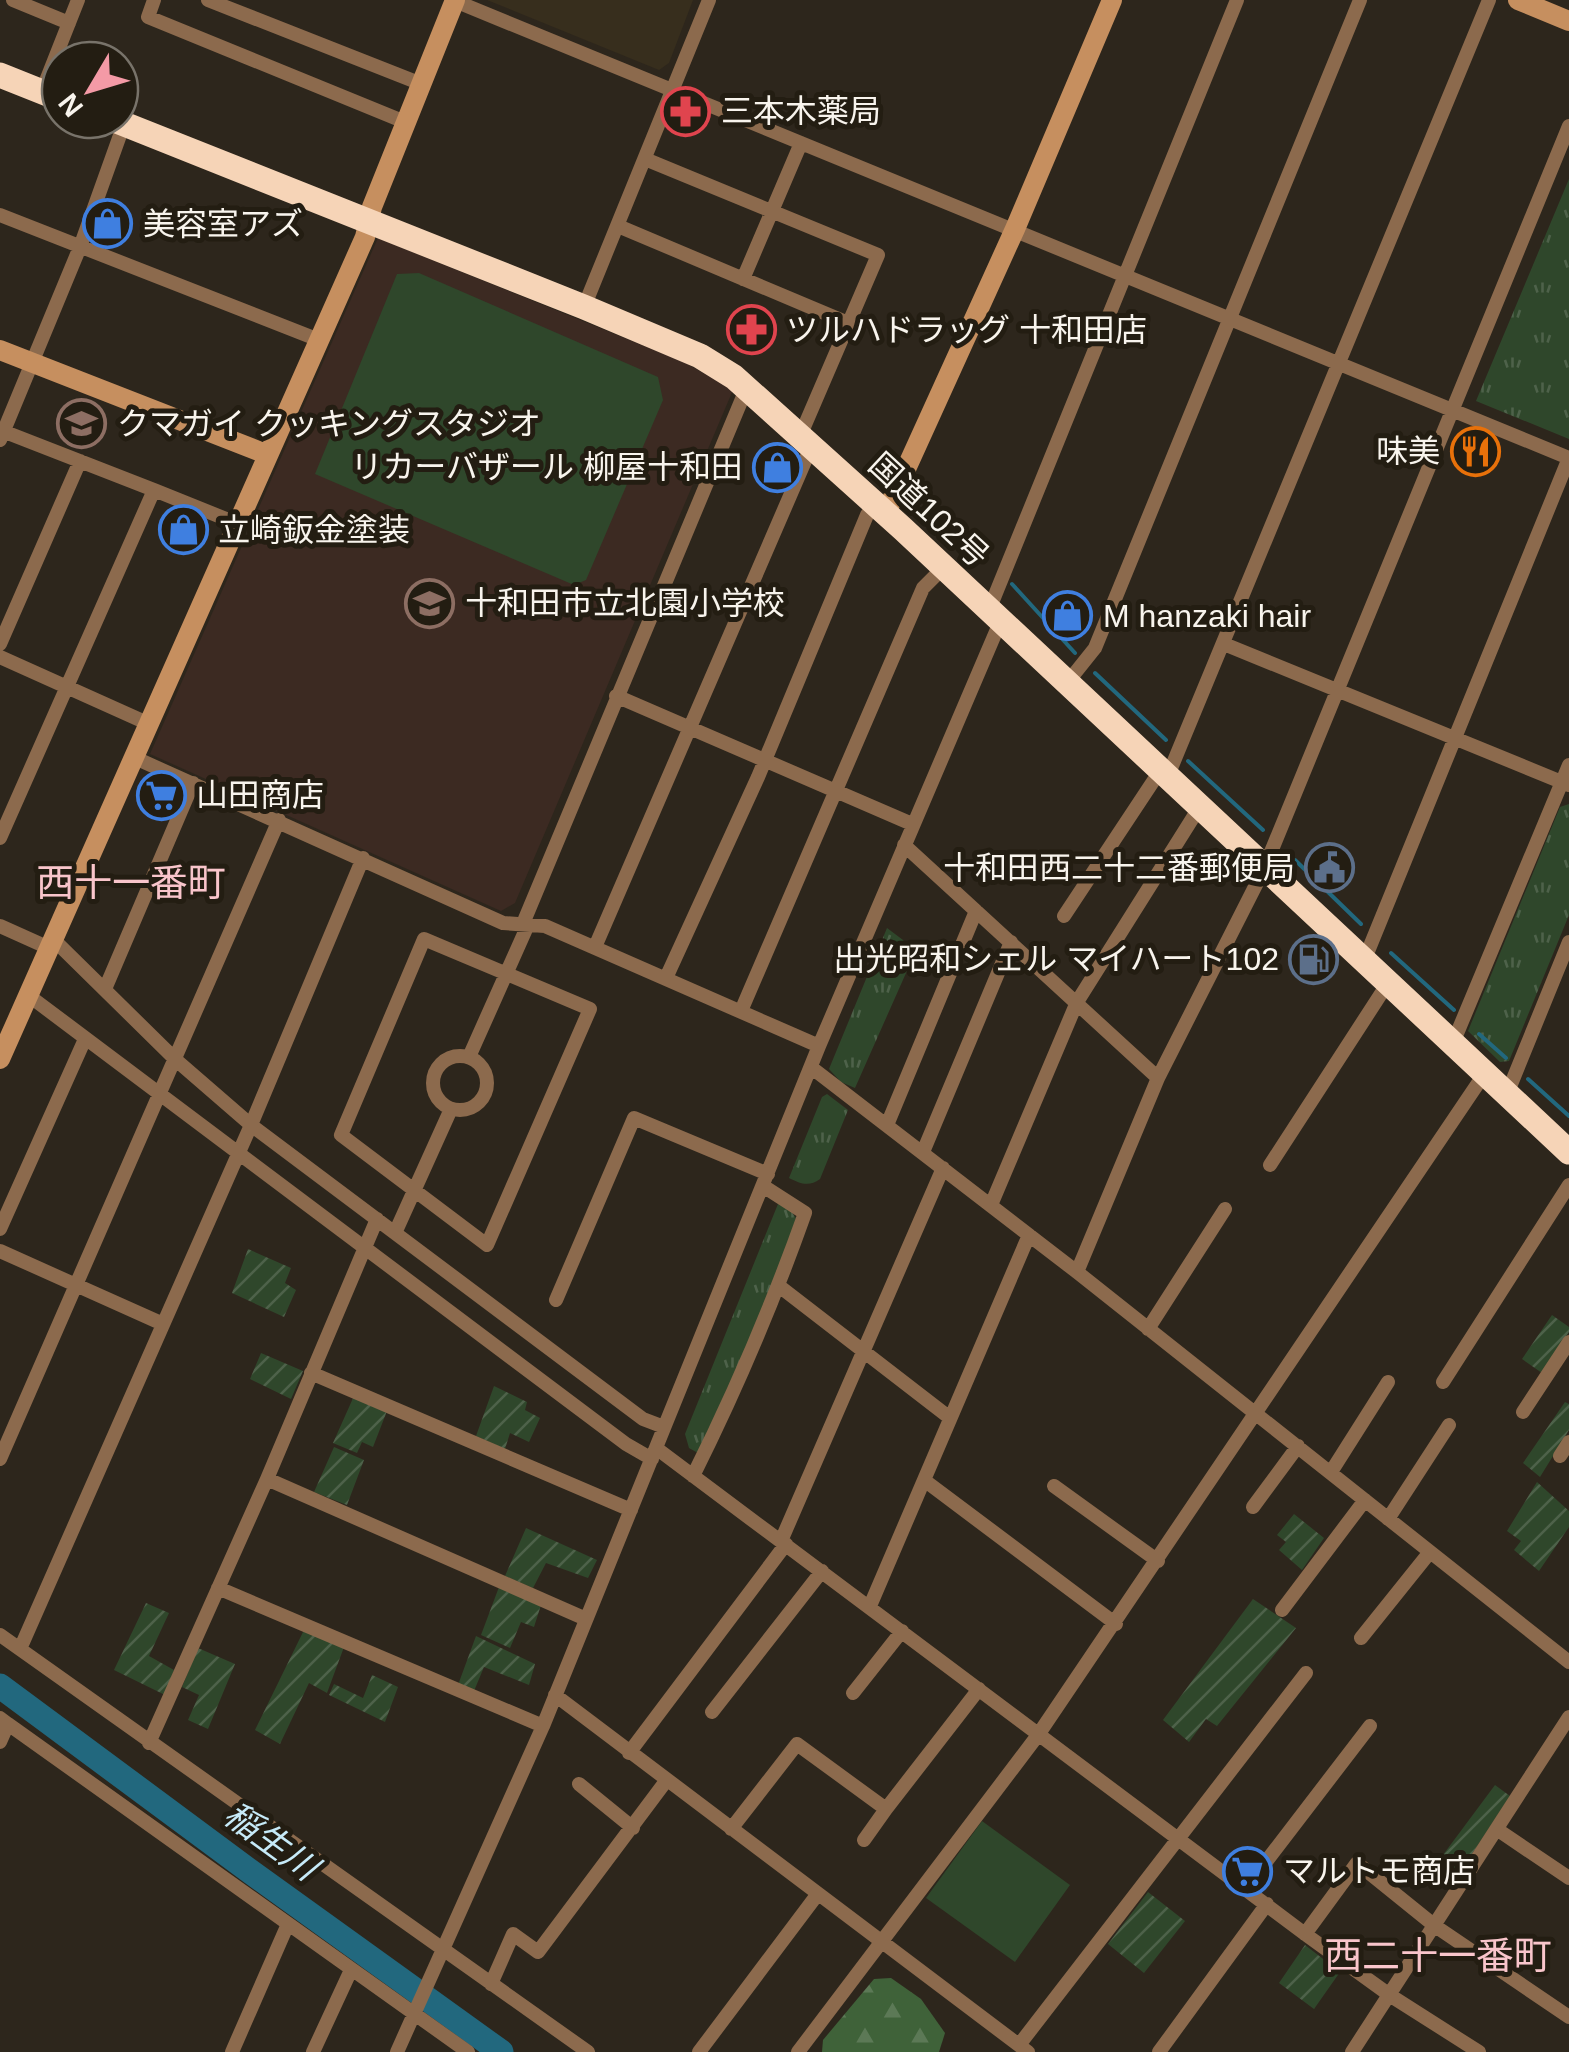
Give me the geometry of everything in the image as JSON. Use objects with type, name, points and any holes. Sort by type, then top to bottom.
[{"type":"highway","points":[[0,75],[40,91]]},
{"type":"highway","name":"国道102号","points":[[140,130],[584,307],[700,356],[747,386],[1569,1152]]},
{"type":"street","points":[[13,0],[69,23]]},
{"type":"street","points":[[65,40],[78,0]]},
{"type":"street","points":[[154,0],[148,17],[405,122]]},
{"type":"street","points":[[208,0],[420,83]]},
{"type":"street","points":[[0,1059],[365,237],[454,0],[1569,458],[1364,961]]},
{"type":"street","points":[[584,307],[709,0]]},
{"type":"street","points":[[666,978],[764,760],[866,515],[880,508],[1014,229],[1112,0]]},
{"type":"street","points":[[397,2052],[555,1696],[904,845],[1124,276],[1237,0]]},
{"type":"street","points":[[1067,683],[1095,648],[1360,0]]},
{"type":"street","points":[[1064,916],[1164,774],[1224,644],[1489,0]]},
{"type":"street","points":[[1518,0],[1569,21]]},
{"type":"street","points":[[1077,1272],[1158,1078],[1264,868],[1569,126]]},
{"type":"street","points":[[113,140],[80,246],[1,434],[80,461],[236,524]]},
{"type":"street","points":[[743,279],[801,143]]},
{"type":"street","points":[[595,947],[807,440],[848,323],[878,255],[645,160]]},
{"type":"street","points":[[0,215],[318,340]]},
{"type":"street","points":[[618,226],[848,323]]},
{"type":"street","points":[[0,350],[266,454]]},
{"type":"street","points":[[469,1057],[508,974],[616,696],[747,386]]},
{"type":"street","points":[[0,644],[80,461]]},
{"type":"street","points":[[0,838],[154,490]]},
{"type":"street","points":[[741,1011],[923,588],[944,567]]},
{"type":"street","points":[[1224,644],[1565,784]]},
{"type":"street","points":[[0,657],[147,724]]},
{"type":"street","points":[[616,696],[912,824]]},
{"type":"street","points":[[133,757],[503,923],[546,926],[819,1046]]},
{"type":"street","points":[[1452,1044],[1565,784],[1569,765]]},
{"type":"street","points":[[105,988],[193,783]]},
{"type":"street","points":[[990,1205],[1077,1002],[1199,808]]},
{"type":"street","points":[[0,1459],[279,820]]},
{"type":"street","points":[[904,845],[1158,1078]]},
{"type":"street","points":[[20,1648],[251,1125],[363,858]]},
{"type":"street","points":[[887,1125],[976,911]]},
{"type":"street","points":[[0,926],[51,943],[105,988],[176,1060],[251,1125],[643,1418],[664,1426]]},
{"type":"street","points":[[424,939],[590,1009],[487,1245],[412,1191],[340,1135],[424,939]]},
{"type":"street","points":[[923,1152],[1011,942]]},
{"type":"street","points":[[1507,1094],[1569,942]]},
{"type":"street","points":[[1270,1166],[1388,983]]},
{"type":"street","points":[[28,995],[626,1444],[654,1453],[693,1476],[1304,1934],[1479,2052]]},
{"type":"street","points":[[0,1229],[85,1039]]},
{"type":"street","points":[[451,1057],[469,1057],[483,1068],[486,1092],[475,1106],[451,1109],[436,1097],[436,1069],[451,1057]]},
{"type":"street","points":[[812,1068],[1077,1272],[1569,1662]]},
{"type":"street","points":[[798,2052],[1038,1735],[1116,1624],[1484,1073]]},
{"type":"street","points":[[395,1232],[451,1109]]},
{"type":"street","points":[[556,1300],[634,1118],[766,1180],[805,1213],[779,1286],[693,1476]]},
{"type":"street","points":[[629,1754],[784,1543],[943,1168]]},
{"type":"street","points":[[1443,1382],[1569,1186]]},
{"type":"street","points":[[1148,1329],[1225,1208]]},
{"type":"street","points":[[149,1743],[377,1219]]},
{"type":"street","points":[[870,1606],[1028,1235]]},
{"type":"street","points":[[0,1251],[163,1324]]},
{"type":"street","points":[[779,1286],[950,1418]]},
{"type":"street","points":[[1523,1412],[1569,1342]]},
{"type":"street","points":[[311,1373],[631,1510]]},
{"type":"street","points":[[1330,1472],[1388,1382]]},
{"type":"street","points":[[1388,1519],[1449,1425]]},
{"type":"street","points":[[1560,1456],[1569,1442]]},
{"type":"street","points":[[1254,1507],[1298,1446]]},
{"type":"street","points":[[267,1479],[586,1620]]},
{"type":"street","points":[[924,1480],[1116,1624]]},
{"type":"street","points":[[1054,1486],[1158,1561]]},
{"type":"street","points":[[1282,1610],[1364,1500]]},
{"type":"street","points":[[1361,1638],[1430,1552]]},
{"type":"street","points":[[712,1712],[822,1571]]},
{"type":"street","points":[[218,1588],[542,1726]]},
{"type":"street","points":[[852,1694],[902,1631]]},
{"type":"street","points":[[0,1635],[588,2052]]},
{"type":"street","points":[[555,1696],[1023,2048],[1176,1839],[1306,1673]]},
{"type":"street","points":[[864,1840],[979,1689]]},
{"type":"street","points":[[1352,2052],[1569,1716]]},
{"type":"street","points":[[0,1742],[4,1721],[351,1970],[416,2009],[468,2052]]},
{"type":"street","points":[[1245,1888],[1370,1726]]},
{"type":"street","points":[[731,1829],[796,1744],[886,1809]]},
{"type":"street","points":[[491,1984],[512,1934],[538,1952],[666,1781]]},
{"type":"street","points":[[579,1784],[633,1828]]},
{"type":"street","points":[[1498,1830],[1569,1878]]},
{"type":"street","points":[[1304,1934],[1357,1863],[1435,1926],[1569,2017]]},
{"type":"street","points":[[699,2052],[817,1895]]},
{"type":"street","points":[[1160,2052],[1267,1904]]},
{"type":"street","points":[[232,2052],[288,1924]]},
{"type":"street","points":[[313,2052],[351,1970]]},
{"type":"shaded area","points":[[487,0],[693,0],[669,63],[659,70]]},
{"type":"shaded area","name":"十和田市立北園小学校","points":[[378,238],[684,362],[733,390],[515,903],[501,911],[150,754]]},
{"type":"green space","points":[[1569,179],[1569,439],[1476,401]]},
{"type":"green space","points":[[419,273],[658,377],[663,400],[586,580],[574,585],[315,474],[397,274]]},
{"type":"green space","points":[[1569,804],[1569,915],[1509,1061],[1500,1062],[1468,1031],[1560,807]]},
{"type":"green space","points":[[887,928],[914,955],[855,1088],[841,1082],[829,1069]]},
{"type":"green space","points":[[827,1094],[848,1110],[820,1179],[801,1183],[789,1178],[822,1097]]},
{"type":"green space","points":[[778,1204],[788,1207],[796,1218],[767,1309],[698,1453],[689,1448],[685,1434]]},
{"type":"green space","points":[[248,1249],[291,1268],[285,1283],[296,1290],[284,1317],[232,1293]]},
{"type":"green space","points":[[1552,1315],[1569,1327],[1569,1332],[1542,1373],[1522,1359]]},
{"type":"green space","points":[[261,1353],[303,1371],[291,1399],[250,1379]]},
{"type":"green space","points":[[494,1386],[527,1402],[525,1410],[540,1418],[529,1442],[510,1433],[505,1449],[476,1436]]},
{"type":"green space","points":[[354,1396],[387,1411],[373,1447],[362,1442],[357,1453],[333,1443]]},
{"type":"green space","points":[[1565,1402],[1569,1404],[1569,1430],[1540,1477],[1523,1463]]},
{"type":"green space","points":[[334,1447],[364,1460],[347,1505],[314,1492]]},
{"type":"green space","points":[[1537,1482],[1569,1511],[1569,1527],[1539,1571],[1514,1550],[1521,1541],[1507,1531]]},
{"type":"green space","points":[[1294,1514],[1324,1538],[1302,1570],[1279,1550],[1286,1542],[1277,1535]]},
{"type":"green space","points":[[526,1528],[597,1560],[588,1578],[546,1563],[533,1588],[505,1576]]},
{"type":"green space","points":[[499,1587],[541,1605],[534,1627],[521,1622],[510,1648],[481,1635]]},
{"type":"green space","points":[[1253,1599],[1296,1628],[1217,1726],[1206,1719],[1189,1742],[1163,1720]]},
{"type":"green space","points":[[146,1603],[169,1613],[149,1656],[174,1670],[165,1695],[114,1670]]},
{"type":"green space","points":[[304,1630],[344,1647],[327,1693],[309,1683],[280,1744],[255,1730]]},
{"type":"green space","points":[[476,1636],[535,1664],[529,1685],[484,1667],[474,1691],[458,1685]]},
{"type":"green space","points":[[198,1648],[235,1664],[208,1729],[188,1720],[199,1695],[182,1687]]},
{"type":"green space","points":[[372,1675],[398,1687],[385,1722],[329,1695],[334,1684],[363,1698]]},
{"type":"green space","points":[[1495,1785],[1510,1796],[1455,1880],[1434,1867]]},
{"type":"green space","points":[[982,1821],[1070,1885],[1015,1962],[926,1898]]},
{"type":"green space","points":[[1148,1892],[1185,1921],[1144,1973],[1108,1944]]},
{"type":"green space","points":[[1305,1945],[1340,1972],[1314,2009],[1279,1983]]},
{"type":"green space","points":[[891,1978],[921,1999],[945,2033],[939,2052],[822,2052],[823,2040],[874,1979]]},
{"type":"waterway","points":[[1012,584],[1075,653]]},
{"type":"waterway","points":[[1095,673],[1166,740]]},
{"type":"waterway","points":[[1188,761],[1263,830]]},
{"type":"waterway","points":[[1295,860],[1361,924]]},
{"type":"waterway","points":[[1391,953],[1454,1010]]},
{"type":"waterway","points":[[1479,1034],[1506,1058]]},
{"type":"waterway","points":[[1528,1079],[1569,1116]]},
{"type":"waterway","name":"稲生川","points":[[0,1686],[501,2052]]},
{"type":"place","name":"三本木薬局","points":[[686,111]]},
{"type":"place","name":"美容室アズ","points":[[108,224]]},
{"type":"place","name":"ツルハドラッグ 十和田店","points":[[751,330]]},
{"type":"place","name":"クマガイ クッキングスタジオ","points":[[82,424]]},
{"type":"place","name":"味美","points":[[1475,451]]},
{"type":"place","name":"リカーバザール 柳屋十和田","points":[[778,467]]},
{"type":"place","name":"立崎鈑金塗装","points":[[183,530]]},
{"type":"place","name":"十和田市立北園小学校","points":[[430,603]]},
{"type":"place","name":"M hanzaki hair","points":[[1068,616]]},
{"type":"place","name":"山田商店","points":[[161,795]]},
{"type":"place","name":"十和田西二十二番郵便局","points":[[1330,868]]},
{"type":"place","name":"出光昭和シェル マイハート102","points":[[1314,959]]},
{"type":"place","name":"マルトモ商店","points":[[1248,1871]]},
{"type":"district","name":"西十一番町","points":[[131,883]]},
{"type":"district","name":"西二十一番町","points":[[1438,1956]]}]
